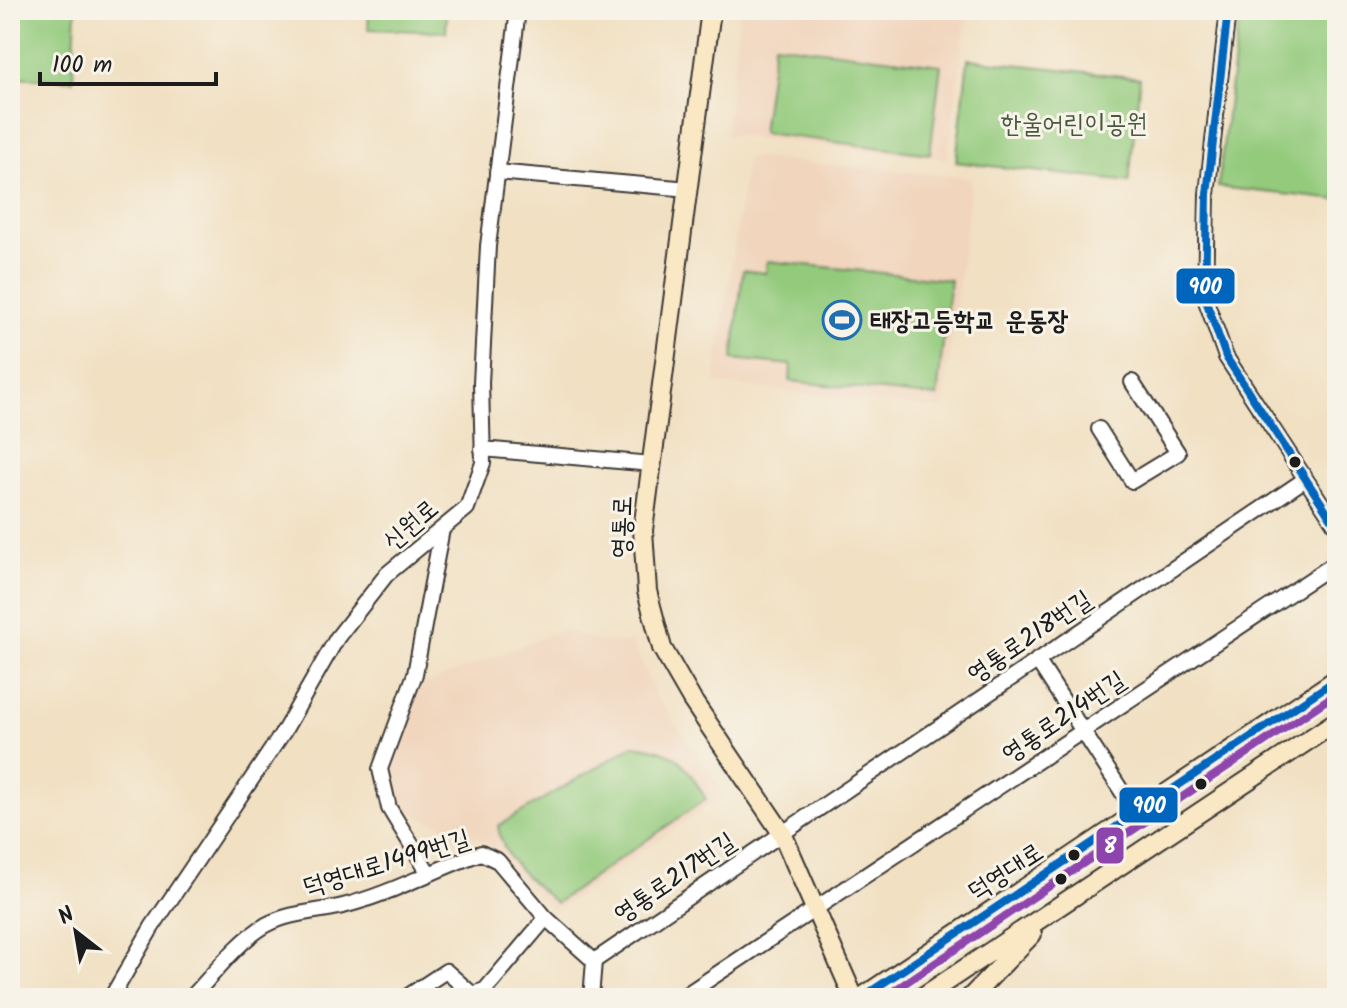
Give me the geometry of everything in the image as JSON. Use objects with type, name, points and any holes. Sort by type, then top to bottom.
[{"type":"main road","name":"영통로","points":[[711,10],[643,530],[647,591],[662,648],[692,700],[782,833],[854,998]]},
{"type":"main road","name":"덕영대로","points":[[861,998],[1337,679]]},
{"type":"main road","points":[[921,998],[1337,721]]},
{"type":"main road","points":[[970,998],[1054,911]]},
{"type":"street","name":"신원로","points":[[111,998],[152,927],[284,731],[337,638],[387,574],[467,508],[483,463],[481,383],[488,246],[518,10]]},
{"type":"street","points":[[1228,10],[1207,194],[1205,298],[1226,357],[1337,527]]},
{"type":"street","points":[[497,172],[689,189]]},
{"type":"street","points":[[1099,429],[1132,481],[1178,453],[1132,382]]},
{"type":"street","points":[[482,449],[652,464]]},
{"type":"street","name":"영통로218번길","points":[[782,833],[1304,480]]},
{"type":"street","points":[[428,872],[389,808],[380,769],[415,674],[442,529]]},
{"type":"street","name":"영통로214번길","points":[[681,998],[1337,562]]},
{"type":"street","points":[[1037,660],[1137,815]]},
{"type":"street","name":"영통로217번길","points":[[594,961],[782,833]]},
{"type":"street","name":"덕영대로1499번길","points":[[191,998],[228,958],[266,926],[306,911],[342,906],[381,894],[428,872],[481,853],[498,861],[546,918],[594,961]]},
{"type":"street","points":[[405,998],[446,971],[472,994],[485,990],[546,918]]},
{"type":"street","points":[[591,998],[594,961]]},
{"type":"shaded area","points":[[740,10],[968,10],[947,159],[725,135]]},
{"type":"shaded area","points":[[747,157],[972,178],[943,409],[714,383]]},
{"type":"shaded area","points":[[563,629],[599,642],[632,642],[657,697],[725,795],[554,912],[518,879],[487,842],[417,816],[387,793],[392,750],[404,709],[418,687]]},
{"type":"green space","points":[[10,10],[76,10],[73,80],[10,77]]},
{"type":"green space","points":[[369,10],[447,10],[446,32],[368,29]]},
{"type":"green space","points":[[1240,10],[1337,10],[1337,200],[1218,187]]},
{"type":"green space","points":[[774,44],[941,65],[930,154],[762,133]]},
{"type":"green space","name":"한울어린이공원","points":[[968,59],[1140,78],[1129,182],[956,162]]},
{"type":"green space","name":"태장고등학교 운동장","points":[[767,261],[950,280],[937,397],[790,381],[791,365],[733,359],[743,270],[766,273]]},
{"type":"green space","points":[[634,745],[661,751],[679,760],[706,799],[556,903],[512,860],[498,826]]},
{"type":"transit line","name":"900","points":[[1228,10],[1207,194],[1205,298],[1226,357],[1337,527]]},
{"type":"transit line","name":"900","points":[[861,998],[1337,679]]},
{"type":"transit line","name":"8","points":[[883,998],[1337,693]]},
{"type":"place","name":"태장고등학교 운동장","points":[[842,320]]}]
